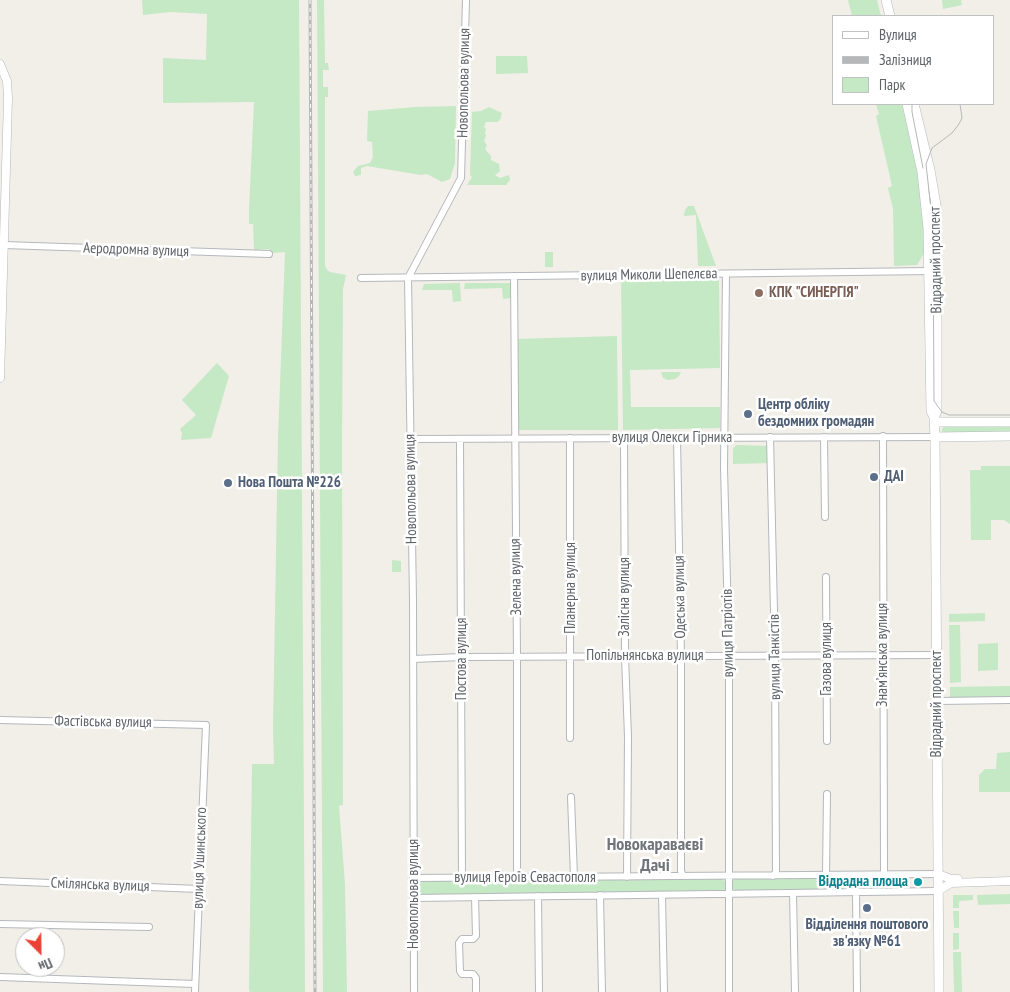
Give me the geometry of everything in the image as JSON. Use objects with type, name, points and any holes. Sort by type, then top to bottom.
[{"type":"main road","points":[[886,0],[890,15]]},
{"type":"main road","name":"Відрадний проспект","points":[[907,105],[922,172],[928,228],[932,271],[937,407],[934,420],[934,437],[939,992]]},
{"type":"main road","name":"Відрадний проспект","points":[[914,105],[935,196],[932,271]]},
{"type":"main road","points":[[934,420],[1010,422]]},
{"type":"main road","points":[[934,437],[1010,436]]},
{"type":"street","name":"Новопольова вулиця","points":[[414,992],[414,659],[408,278],[461,178],[466,0]]},
{"type":"street","points":[[0,64],[7,81],[8,98],[0,378]]},
{"type":"street","name":"Аеродромна вулиця","points":[[4,245],[269,254]]},
{"type":"street","name":"вулиця Миколи Шепелєва","points":[[361,278],[932,271]]},
{"type":"street","name":"вулиця Патріотів","points":[[726,274],[724,437],[729,656],[729,992]]},
{"type":"street","name":"Зелена вулиця","points":[[514,276],[517,878]]},
{"type":"street","points":[[824,436],[825,517]]},
{"type":"street","name":"Знамʼянська вулиця","points":[[883,436],[884,875]]},
{"type":"street","name":"вулиця Танкістів","points":[[770,437],[775,656],[776,872],[774,876]]},
{"type":"street","name":"вулиця Олекси Гірника","points":[[410,439],[934,437]]},
{"type":"street","name":"Планерна вулиця","points":[[570,438],[570,738]]},
{"type":"street","name":"Залісна вулиця","points":[[624,438],[628,737],[627,877]]},
{"type":"street","name":"Одеська вулиця","points":[[677,438],[683,876]]},
{"type":"street","name":"Постова вулиця","points":[[460,439],[462,878]]},
{"type":"street","name":"Газова вулиця","points":[[826,577],[827,741]]},
{"type":"street","name":"Попільнянська вулиця","points":[[414,659],[462,657],[936,655]]},
{"type":"street","points":[[937,702],[1010,700]]},
{"type":"street","name":"Фастівська вулиця","points":[[0,720],[206,725]]},
{"type":"street","name":"вулиця Ушинського","points":[[195,992],[206,725]]},
{"type":"street","points":[[826,875],[827,794]]},
{"type":"street","points":[[571,797],[574,877]]},
{"type":"street","points":[[938,874],[951,879],[1010,880]]},
{"type":"street","name":"вулиця Героїв Севастополя","points":[[413,878],[938,874]]},
{"type":"street","name":"Смілянська вулиця","points":[[0,880],[200,889]]},
{"type":"street","points":[[938,891],[951,883],[1010,880]]},
{"type":"street","name":"вулиця Героїв Севастополя","points":[[413,898],[938,891]]},
{"type":"street","points":[[856,892],[857,992]]},
{"type":"street","points":[[793,893],[795,992]]},
{"type":"street","points":[[600,895],[602,992]]},
{"type":"street","points":[[662,895],[664,992]]},
{"type":"street","points":[[538,896],[539,992]]},
{"type":"street","points":[[475,897],[476,936],[473,939],[462,939],[459,943],[460,972],[462,974],[473,974],[476,978],[476,992]]},
{"type":"street","points":[[0,924],[149,927]]},
{"type":"street","points":[[0,977],[196,984]]},
{"type":"green space","points":[[142,0],[299,0],[305,992],[250,992],[249,989],[252,764],[274,764],[278,438],[285,252],[273,253],[269,249],[254,250],[253,224],[249,224],[249,210],[254,102],[163,103],[163,58],[206,60],[207,14],[170,12],[143,15]]},
{"type":"green space","points":[[317,0],[324,0],[325,63],[328,63],[329,70],[323,70],[323,87],[328,87],[328,97],[325,97],[325,266],[330,272],[346,275],[343,289],[342,448],[343,805],[339,806],[345,884],[347,992],[323,992]]},
{"type":"green space","points":[[848,0],[877,0],[881,15],[852,15]]},
{"type":"green space","points":[[942,0],[961,0],[962,5],[943,9]]},
{"type":"green space","points":[[496,56],[527,56],[528,73],[496,74]]},
{"type":"green space","points":[[876,105],[902,105],[919,175],[925,228],[925,251],[917,265],[894,266],[893,209],[888,188],[892,186],[876,116],[879,114]]},
{"type":"green space","points":[[456,106],[455,163],[450,179],[442,182],[427,174],[421,175],[367,166],[361,168],[361,175],[355,176],[353,172],[358,166],[370,163],[373,157],[372,142],[367,141],[368,111]]},
{"type":"green space","points":[[489,107],[502,113],[500,120],[497,122],[486,122],[484,141],[487,145],[485,149],[491,156],[491,160],[499,164],[500,171],[495,175],[500,178],[509,175],[510,180],[506,185],[467,185],[472,177],[470,175],[472,112],[481,111]]},
{"type":"green space","points":[[688,206],[694,206],[716,266],[698,266],[696,215],[684,216]]},
{"type":"green space","points":[[545,252],[553,252],[553,267],[545,267]]},
{"type":"green space","points":[[719,279],[720,368],[630,370],[631,407],[720,407],[720,428],[623,430],[621,280]]},
{"type":"green space","points":[[460,283],[461,301],[453,302],[452,290],[422,290],[424,284]]},
{"type":"green space","points":[[465,283],[511,283],[511,298],[503,299],[502,288],[464,289]]},
{"type":"green space","points":[[617,336],[618,430],[516,430],[515,339]]},
{"type":"green space","points":[[217,363],[229,376],[211,438],[181,440],[182,433],[180,429],[196,415],[182,400]]},
{"type":"green space","points":[[661,372],[681,372],[675,379],[668,380],[663,378]]},
{"type":"green space","points":[[1010,424],[1010,434],[942,433],[945,425]]},
{"type":"green space","points":[[736,445],[768,446],[769,463],[733,464],[733,449]]},
{"type":"green space","points":[[981,466],[1010,466],[1010,524],[1004,520],[991,520],[991,540],[971,540],[970,470],[981,470]]},
{"type":"green space","points":[[392,560],[401,561],[401,572],[392,572]]},
{"type":"green space","points":[[985,613],[985,621],[949,622],[949,614]]},
{"type":"green space","points":[[949,625],[960,625],[961,682],[950,683]]},
{"type":"green space","points":[[998,643],[998,670],[978,671],[978,644]]},
{"type":"green space","points":[[1010,686],[1010,699],[950,700],[950,687]]},
{"type":"green space","points":[[1010,752],[1010,792],[979,792],[979,775],[985,769],[996,769],[997,753]]},
{"type":"green space","points":[[902,876],[903,888],[737,891],[733,889],[732,885],[733,880],[737,878]]},
{"type":"green space","points":[[722,878],[726,883],[724,891],[628,894],[422,894],[417,887],[422,881]]},
{"type":"green space","points":[[1010,894],[1010,904],[978,905],[977,895]]},
{"type":"green space","points":[[953,895],[973,895],[973,900],[959,901],[959,908],[953,908]]},
{"type":"green space","points":[[953,911],[959,911],[959,928],[954,928]]},
{"type":"green space","points":[[953,933],[959,933],[959,949],[953,950]]},
{"type":"green space","points":[[953,952],[961,952],[962,992],[954,992]]},
{"type":"tram line","points":[[912,105],[923,168]]},
{"type":"tram line","points":[[960,105],[962,118],[959,124],[952,133],[932,148],[926,164],[933,227],[934,401],[942,412],[949,415],[1010,415]]},
{"type":"railway","points":[[310,0],[315,992]]},
{"type":"place","name":"КПК \"СИНЕРГІЯ\"","points":[[759,293]]},
{"type":"place","name":"Центр обліку бездомних громадян","points":[[748,414]]},
{"type":"place","name":"ДАІ","points":[[874,477]]},
{"type":"place","name":"Нова Пошта №226","points":[[228,483]]},
{"type":"place","name":"Відрадна площа","points":[[918,882]]},
{"type":"place","name":"Відділення поштового зв'язку №61","points":[[867,908]]},
{"type":"district","name":"Новокараваєві Дачі","points":[[655,855]]}]
